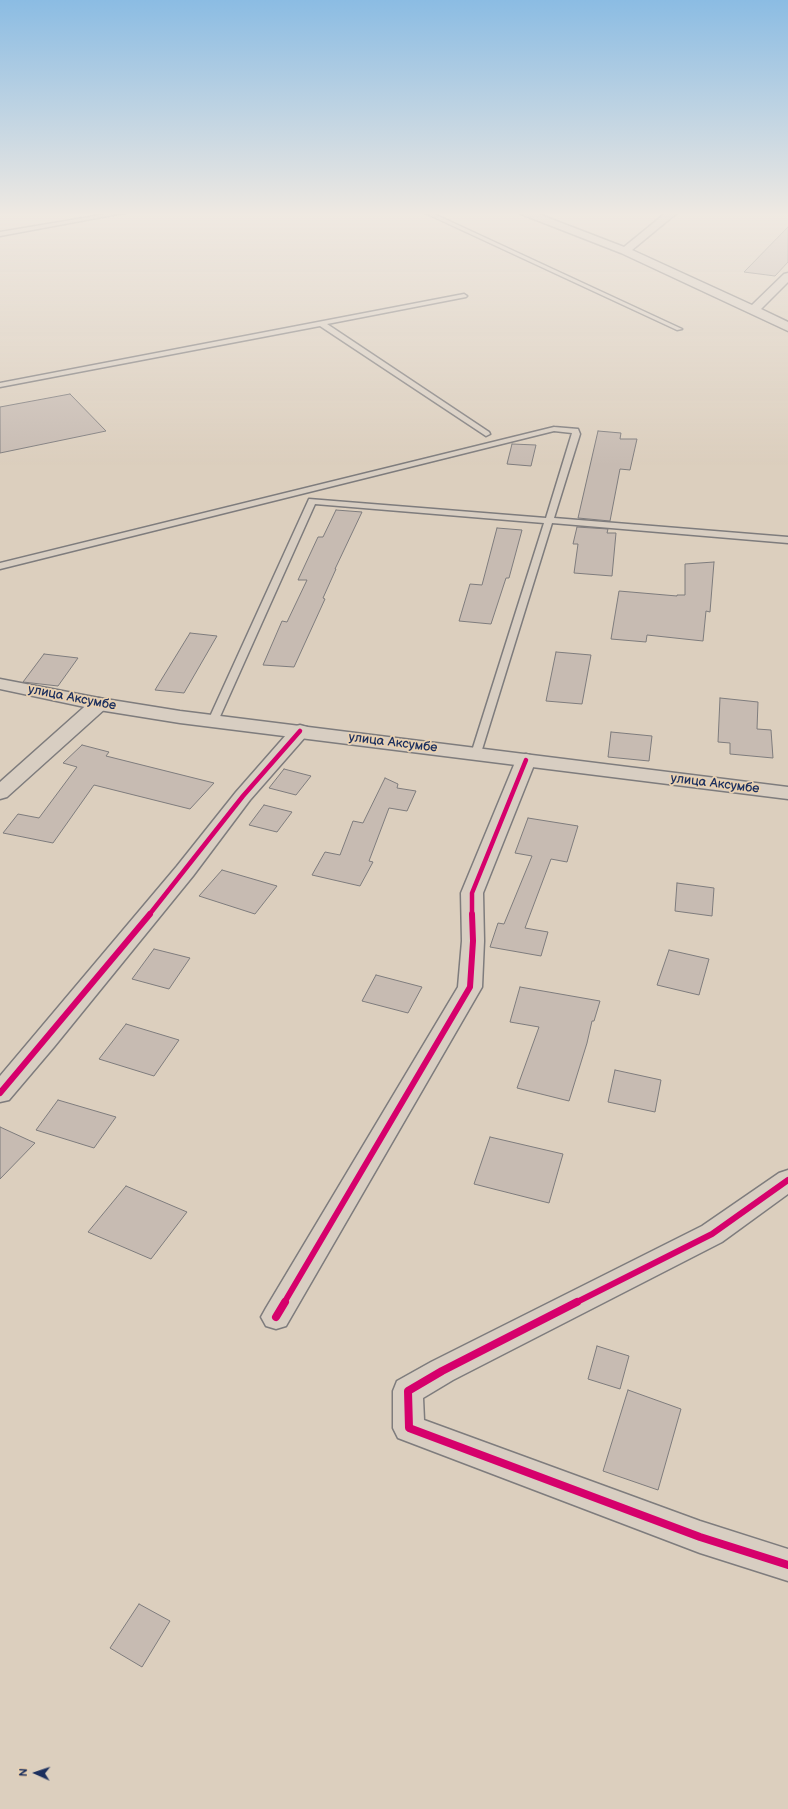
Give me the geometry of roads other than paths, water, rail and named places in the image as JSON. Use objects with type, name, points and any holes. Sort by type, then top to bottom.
[{"type":"street","points":[[724,296],[788,327]]},
{"type":"street","points":[[754,310],[768,296]]},
{"type":"street","name":"улица Аксумбе","points":[[0,684],[99,704],[213,721],[788,793]]},
{"type":"street","points":[[0,793],[99,704]]},
{"type":"street","points":[[0,1093],[45,1042],[185,871],[243,796],[300,731]]},
{"type":"street","points":[[276,1317],[470,986],[473,941],[472,893],[506,806],[526,760]]},
{"type":"street","points":[[788,1180],[712,1234],[442,1371],[408,1391],[409,1428],[700,1537],[788,1566]]},
{"type":"lane","points":[[0,385],[462,296]]},
{"type":"lane","points":[[609,296],[679,329]]},
{"type":"lane","points":[[322,324],[486,434]]},
{"type":"lane","points":[[1,566],[554,429],[571,430],[576,434],[476,754]]},
{"type":"lane","points":[[300,492],[312,501],[788,540]]},
{"type":"lane","points":[[213,721],[312,501]]}]
